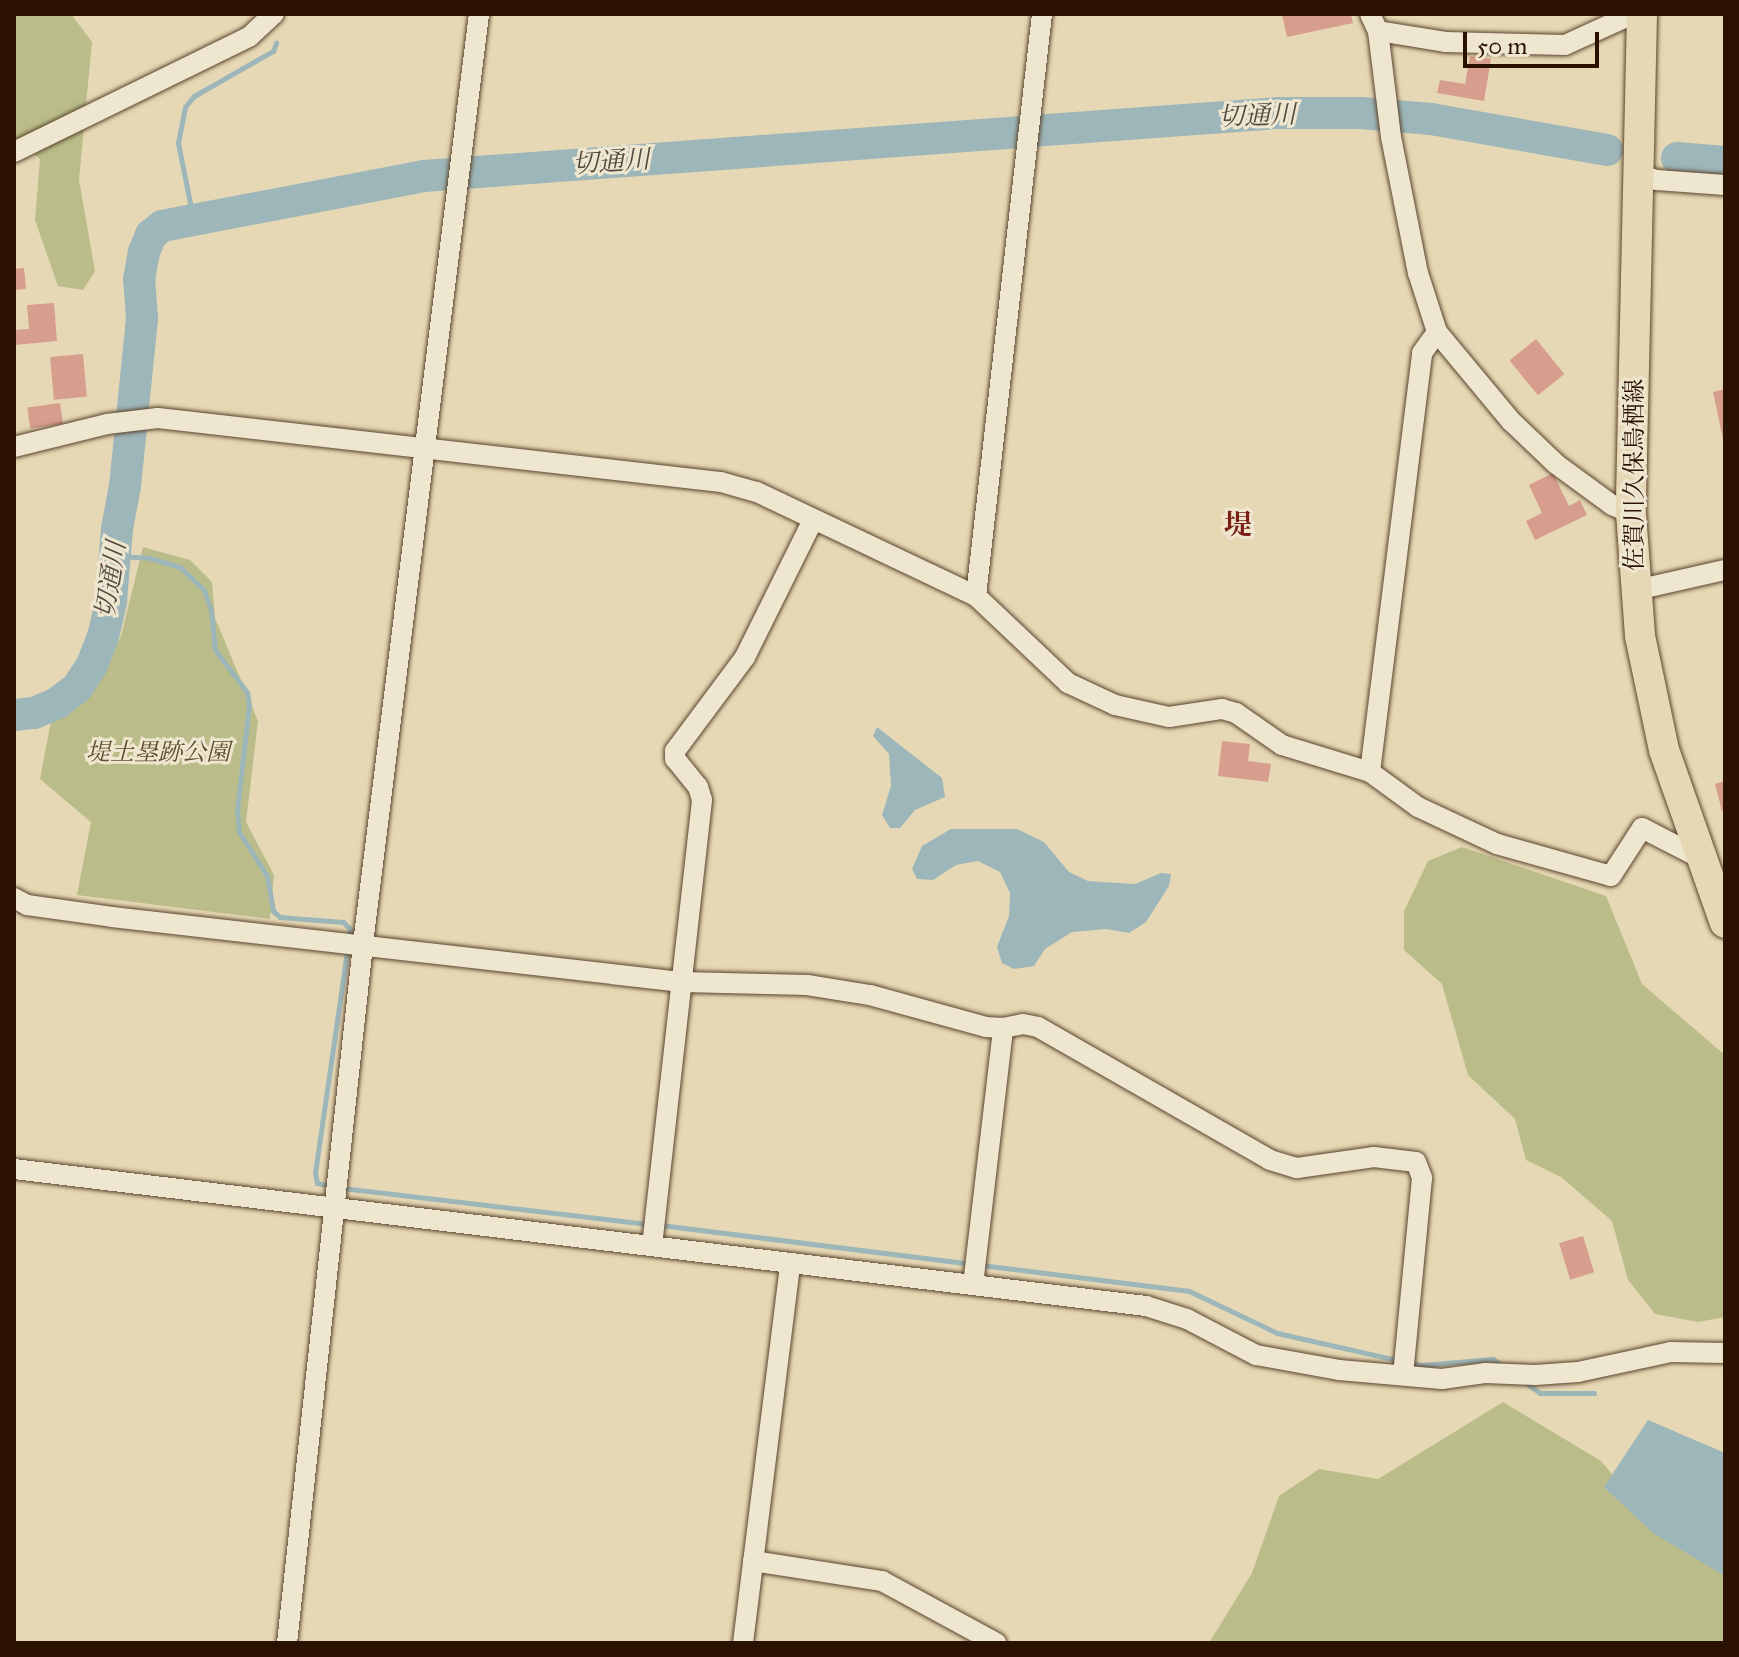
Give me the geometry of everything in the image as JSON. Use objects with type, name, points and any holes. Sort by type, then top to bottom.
[{"type":"main road","name":"佐賀川久保鳥栖線","points":[[1642,14],[1631,513],[1640,636],[1664,750],[1725,923]]},
{"type":"street","points":[[14,152],[249,37],[274,14]]},
{"type":"street","points":[[287,1643],[363,944],[479,14]]},
{"type":"street","points":[[976,596],[1042,14]]},
{"type":"street","points":[[1631,513],[1612,505],[1556,464],[1511,421],[1437,332],[1418,273],[1391,137],[1374,23],[1445,42],[1565,45],[1633,14]]},
{"type":"street","points":[[1639,175],[1657,180],[1725,185]]},
{"type":"street","points":[[1370,772],[1422,353],[1437,332]]},
{"type":"street","points":[[14,447],[107,424],[158,418],[721,482],[757,492],[976,596],[1068,683],[1115,705],[1169,717],[1222,709],[1236,713],[1282,745],[1370,772],[1418,807],[1497,844],[1611,876],[1642,828],[1702,859]]},
{"type":"street","points":[[652,1246],[702,800],[698,787],[675,759],[675,751],[745,657],[813,520]]},
{"type":"street","points":[[1636,590],[1725,570]]},
{"type":"street","points":[[14,898],[27,905],[98,915],[682,982],[838,989],[1003,1028],[1023,1024],[1038,1027],[1270,1160],[1297,1168],[1374,1157],[1416,1162],[1422,1178],[1403,1375]]},
{"type":"street","points":[[973,1285],[1003,1028]]},
{"type":"street","points":[[14,1169],[1146,1306],[1187,1319],[1256,1355],[1276,1361],[1403,1375],[1442,1379],[1485,1373],[1535,1375],[1578,1372],[1671,1352],[1725,1353]]},
{"type":"street","points":[[743,1643],[790,1263]]},
{"type":"street","points":[[753,1561],[882,1581],[996,1643]]},
{"type":"green space","points":[[14,14],[71,14],[92,42],[79,180],[95,271],[83,290],[58,286],[35,220],[40,159],[19,140],[14,141]]},
{"type":"green space","name":"堤土塁跡公園","points":[[143,547],[190,560],[212,582],[215,618],[258,721],[246,822],[274,875],[270,919],[77,895],[91,822],[40,779],[52,716],[79,698],[106,668],[121,636]]},
{"type":"green space","points":[[1462,847],[1606,896],[1642,984],[1725,1055],[1725,1317],[1698,1322],[1655,1314],[1628,1280],[1612,1221],[1561,1177],[1526,1160],[1515,1119],[1468,1075],[1442,984],[1404,950],[1404,911],[1428,861]]},
{"type":"green space","points":[[1503,1402],[1601,1461],[1653,1523],[1725,1568],[1725,1643],[1209,1643],[1252,1573],[1279,1496],[1319,1469],[1378,1479]]},
{"type":"water","points":[[877,727],[942,778],[945,797],[915,810],[900,828],[890,828],[882,815],[891,786],[889,754],[873,736]]},
{"type":"water","points":[[951,829],[1017,829],[1044,842],[1069,872],[1088,881],[1135,884],[1161,873],[1171,874],[1169,886],[1146,922],[1129,933],[1106,929],[1072,932],[1045,949],[1034,966],[1014,969],[1002,963],[997,947],[1009,916],[1010,893],[1000,872],[978,861],[956,865],[933,880],[917,879],[912,869],[922,846]]},
{"type":"water","points":[[1648,1420],[1725,1453],[1725,1576],[1653,1533],[1604,1487]]},
{"type":"building","points":[[1282,14],[1351,14],[1353,23],[1287,37]]},
{"type":"building","points":[[1470,56],[1491,59],[1484,101],[1437,93],[1440,80],[1465,84]]},
{"type":"building","points":[[24,268],[26,289],[14,290],[14,269]]},
{"type":"building","points":[[54,303],[57,341],[14,345],[14,330],[29,329],[27,305]]},
{"type":"building","points":[[1536,339],[1564,374],[1538,395],[1510,360]]},
{"type":"building","points":[[83,354],[87,397],[54,400],[50,357]]},
{"type":"building","points":[[1725,389],[1725,443],[1724,444],[1713,392]]},
{"type":"building","points":[[60,403],[63,424],[30,428],[27,408]]},
{"type":"building","points":[[1553,473],[1569,506],[1580,500],[1587,515],[1535,540],[1526,521],[1542,513],[1529,485]]},
{"type":"building","points":[[1222,741],[1250,744],[1248,761],[1271,764],[1268,782],[1218,776]]},
{"type":"building","points":[[1725,781],[1725,810],[1722,811],[1715,784]]},
{"type":"building","points":[[1583,1236],[1594,1272],[1570,1280],[1559,1243]]},
{"type":"waterway","points":[[183,221],[190,203],[178,143],[185,107],[194,96],[273,51],[276,43]]},
{"type":"waterway","name":"切通川","points":[[14,715],[34,713],[57,703],[77,688],[92,665],[103,637],[111,601],[142,319],[139,280],[151,235],[162,226],[424,176],[1277,113],[1361,113],[1431,119],[1607,150]]},
{"type":"waterway","name":"切通川","points":[[1677,158],[1725,162]]},
{"type":"waterway","points":[[115,556],[150,558],[180,567],[204,590],[211,610],[215,650],[247,692],[249,705],[237,810],[239,832],[267,876],[273,911],[280,917],[343,922],[350,929],[348,941]]},
{"type":"waterway","points":[[332,1186],[317,1183],[315,1173],[347,951]]},
{"type":"waterway","points":[[342,1188],[650,1224]]},
{"type":"waterway","points":[[660,1225],[971,1264]]},
{"type":"waterway","points":[[981,1265],[1189,1291],[1277,1333],[1401,1361]]},
{"type":"waterway","points":[[1411,1363],[1422,1365],[1493,1359],[1502,1366]]},
{"type":"waterway","points":[[1523,1381],[1540,1393],[1594,1393]]},
{"type":"district","name":"堤","points":[[1238,525]]}]
